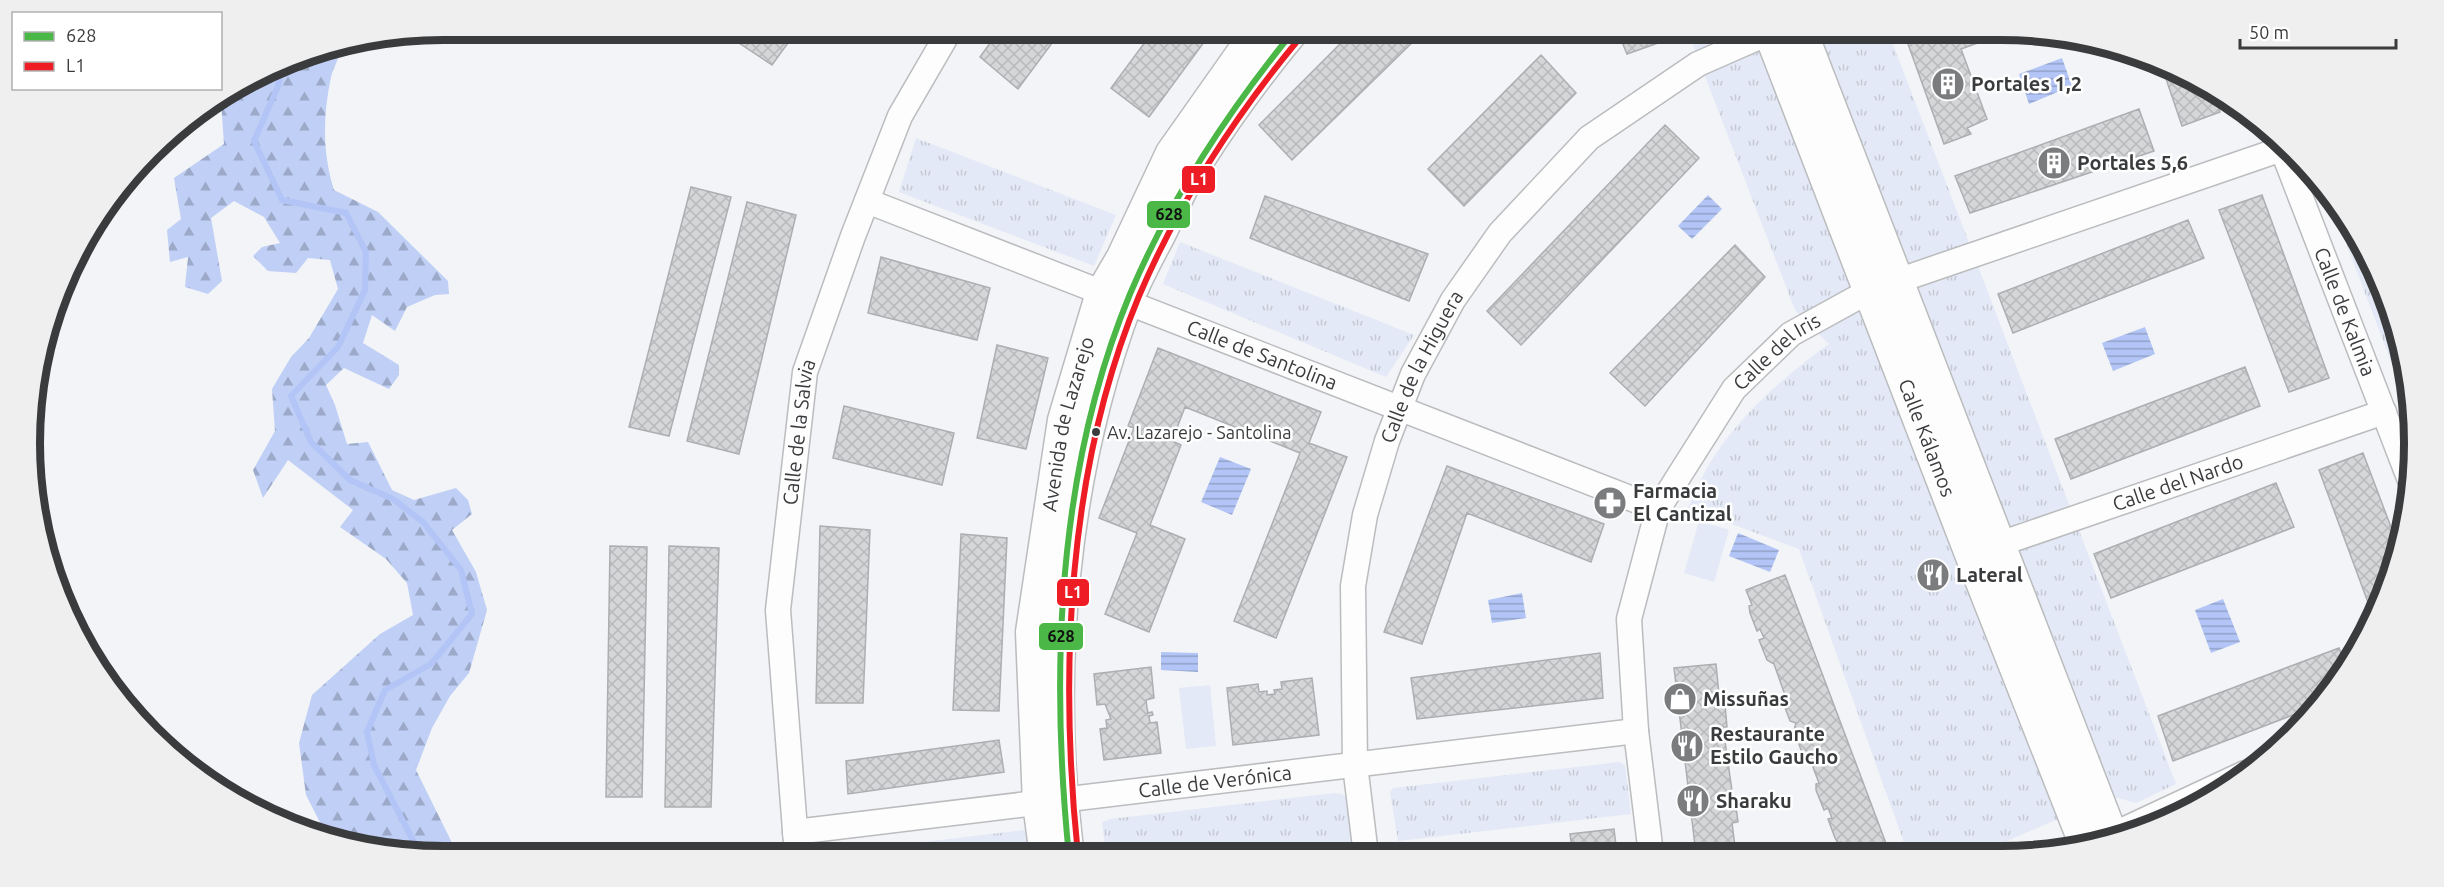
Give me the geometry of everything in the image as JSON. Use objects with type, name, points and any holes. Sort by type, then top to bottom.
[{"type":"main road","name":"Calle Kálamos","points":[[1783,40],[1884,286],[1984,550],[2102,834]]},
{"type":"street","name":"Calle de la Salvia","points":[[796,846],[778,610],[805,372],[900,116],[944,40]]},
{"type":"street","name":"Avenida de Lazarejo","points":[[1046,846],[1068,536],[1122,257],[1171,153],[1251,40]]},
{"type":"street","name":"Avenida de Lazarejo","points":[[1114,298],[1195,166],[1258,73],[1286,40]]},
{"type":"street","name":"Calle de la Higuera","points":[[1365,846],[1355,765],[1353,586],[1365,515],[1398,409],[1413,374],[1453,300],[1500,233],[1588,138],[1698,64],[1757,40]]},
{"type":"street","name":"Calle del Iris","points":[[1650,846],[1636,731],[1629,618],[1658,509],[1734,389],[1791,334],[1884,286],[2273,148]]},
{"type":"street","name":"Calle de Kalmia","points":[[2287,161],[2403,463]]},
{"type":"street","name":"Calle de Santolina","points":[[867,201],[1658,509]]},
{"type":"street","name":"Calle del Nardo","points":[[1984,550],[2384,412]]},
{"type":"street","name":"Calle de Verónica","points":[[795,832],[1636,731]]},
{"type":"street","points":[[2140,821],[2203,792]]},
{"type":"street","name":"Avenida de Lazarejo","points":[[1050,802],[1065,846]]},
{"type":"green space","points":[[1691,40],[1891,40],[2176,784],[2136,803],[2111,796],[1995,846],[1905,846],[1799,549],[1688,508],[1709,464],[1738,425],[1781,382],[1829,344],[1795,310]]},
{"type":"green space","points":[[339,54],[331,77],[325,119],[327,162],[334,190],[378,212],[448,281],[449,294],[435,295],[407,307],[395,331],[372,315],[363,343],[399,365],[399,375],[389,389],[344,368],[326,385],[347,444],[368,442],[392,490],[414,500],[456,488],[468,500],[472,514],[452,530],[476,572],[487,610],[469,673],[450,696],[432,728],[416,770],[454,846],[391,843],[323,828],[306,795],[299,743],[312,695],[380,634],[413,615],[407,583],[386,559],[340,527],[353,510],[288,460],[263,498],[253,470],[275,431],[272,389],[291,357],[309,338],[338,289],[330,260],[308,258],[296,273],[268,271],[253,256],[262,247],[280,243],[264,217],[234,201],[211,218],[222,281],[208,294],[185,287],[188,257],[170,262],[167,230],[181,219],[174,178],[224,144],[221,107],[242,94],[289,71]]},
{"type":"green space","points":[[916,138],[1116,215],[1094,266],[899,192]]},
{"type":"green space","points":[[2339,225],[2373,289],[2390,339],[2398,381]]},
{"type":"green space","points":[[1180,242],[1414,335],[1386,377],[1163,284]]},
{"type":"green space","points":[[1699,521],[1729,530],[1714,582],[1684,573]]},
{"type":"green space","points":[[1210,685],[1216,746],[1186,749],[1179,688]]},
{"type":"green space","points":[[1619,762],[1625,765],[1631,814],[1398,841],[1390,792],[1393,788]]},
{"type":"green space","points":[[1335,793],[1342,794],[1347,799],[1354,845],[1105,846],[1102,822],[1110,819]]},
{"type":"green space","points":[[1025,830],[1032,834],[1034,846],[890,846]]},
{"type":"shaded area","points":[[2062,58],[2072,86],[2029,104],[2019,74]]},
{"type":"shaded area","points":[[1708,195],[1722,209],[1692,239],[1678,226]]},
{"type":"shaded area","points":[[2145,327],[2155,354],[2113,371],[2102,343]]},
{"type":"shaded area","points":[[1220,457],[1251,469],[1232,515],[1201,502]]},
{"type":"shaded area","points":[[1738,533],[1779,550],[1770,572],[1729,556]]},
{"type":"shaded area","points":[[1522,593],[1526,618],[1492,623],[1488,600]]},
{"type":"shaded area","points":[[2223,599],[2240,642],[2211,653],[2195,610]]},
{"type":"shaded area","points":[[1161,652],[1198,653],[1198,672],[1161,670]]},
{"type":"building","points":[[734,40],[790,40],[772,65]]},
{"type":"building","points":[[992,40],[1054,40],[1018,89],[980,57]]},
{"type":"building","points":[[1147,40],[1206,40],[1149,117],[1111,88]]},
{"type":"building","points":[[1344,40],[1415,40],[1292,160],[1259,125]]},
{"type":"building","points":[[1621,40],[1667,40],[1627,54]]},
{"type":"building","name":"Portales 1,2","points":[[1907,40],[1986,40],[1961,49],[1987,119],[1967,128],[1971,134],[1944,144]]},
{"type":"building","points":[[1541,55],[1576,93],[1464,206],[1428,169]]},
{"type":"building","points":[[2165,76],[2218,104],[2220,112],[2182,126]]},
{"type":"building","name":"Portales 5,6","points":[[2139,109],[2154,151],[1970,213],[1955,176]]},
{"type":"building","points":[[1665,125],[1699,158],[1521,345],[1487,311]]},
{"type":"building","points":[[691,187],[731,197],[669,436],[629,427]]},
{"type":"building","points":[[2262,195],[2329,378],[2289,392],[2219,210]]},
{"type":"building","points":[[1265,196],[1428,254],[1409,301],[1250,238]]},
{"type":"building","points":[[747,202],[796,215],[739,454],[687,441]]},
{"type":"building","points":[[2188,220],[2204,258],[2013,333],[1998,294]]},
{"type":"building","points":[[1735,245],[1765,277],[1645,406],[1610,373]]},
{"type":"building","points":[[881,257],[990,288],[977,340],[868,313]]},
{"type":"building","points":[[997,345],[1048,358],[1026,449],[977,438]]},
{"type":"building","points":[[1158,348],[1321,412],[1309,443],[1347,457],[1276,638],[1234,621],[1300,453],[1185,407],[1172,441],[1181,445],[1150,525],[1185,539],[1149,632],[1105,614],[1137,533],[1099,518],[1134,428],[1128,426]]},
{"type":"building","points":[[2245,367],[2260,406],[2071,479],[2055,439]]},
{"type":"building","points":[[844,406],[954,433],[942,485],[833,458]]},
{"type":"building","points":[[2363,453],[2393,533],[2369,606],[2319,470]]},
{"type":"building","points":[[1447,466],[1604,524],[1591,562],[1467,513],[1422,644],[1384,632]]},
{"type":"building","points":[[2276,483],[2294,527],[2111,598],[2094,554]]},
{"type":"building","points":[[820,526],[870,530],[863,703],[816,703]]},
{"type":"building","points":[[961,534],[1007,538],[999,711],[953,710]]},
{"type":"building","points":[[610,546],[647,547],[642,797],[606,797]]},
{"type":"building","points":[[669,546],[719,548],[711,807],[665,807]]},
{"type":"building","name":"Lateral","points":[[1941,564],[1946,578],[1925,586],[1919,572]]},
{"type":"building","points":[[1785,575],[1887,846],[1843,846],[1835,838],[1828,819],[1832,818],[1828,808],[1824,810],[1816,790],[1816,784],[1819,783],[1808,754],[1805,755],[1801,750],[1794,730],[1796,723],[1790,721],[1783,702],[1782,696],[1785,695],[1774,664],[1767,660],[1759,640],[1764,638],[1760,629],[1757,631],[1750,613],[1749,606],[1752,605],[1746,590]]},
{"type":"building","points":[[2339,648],[2342,657],[2300,712],[2173,761],[2158,716]]},
{"type":"building","points":[[1600,653],[1603,698],[1417,719],[1411,678]]},
{"type":"building","points":[[1716,664],[1720,705],[1725,705],[1727,727],[1723,727],[1732,791],[1730,797],[1735,800],[1738,822],[1732,823],[1735,846],[1695,846],[1674,668]]},
{"type":"building","points":[[1151,667],[1154,698],[1146,700],[1148,713],[1152,712],[1153,715],[1149,716],[1150,723],[1157,722],[1161,753],[1104,760],[1100,729],[1107,728],[1106,720],[1111,719],[1105,704],[1097,705],[1094,674]]},
{"type":"building","points":[[1312,678],[1319,735],[1233,745],[1227,688],[1258,684],[1259,692],[1267,691],[1267,695],[1275,694],[1274,690],[1282,689],[1281,682]]},
{"type":"building","points":[[999,740],[1004,772],[848,794],[846,761]]},
{"type":"building","points":[[1614,829],[1616,846],[1572,846],[1570,834]]},
{"type":"waterway","points":[[280,75],[278,86],[254,141],[282,200],[346,213],[366,252],[365,290],[338,347],[291,396],[311,442],[350,480],[393,499],[423,522],[461,570],[472,614],[431,664],[385,690],[367,732],[374,765],[416,846]]},
{"type":"transit line","name":"628","points":[[1068,846],[1060,714],[1061,642],[1065,571],[1074,500],[1087,430],[1106,361],[1130,294],[1163,224],[1223,126],[1286,40]]},
{"type":"transit line","name":"L1","points":[[1077,846],[1069,715],[1070,643],[1074,572],[1083,501],[1096,431],[1115,362],[1139,296],[1172,227],[1230,130],[1298,40]]},
{"type":"place","name":"Portales 1,2","points":[[1948,84]]},
{"type":"place","name":"Portales 5,6","points":[[2054,163]]},
{"type":"place","name":"Av. Lazarejo - Santolina","points":[[1096,432]]},
{"type":"place","name":"Farmacia El Cantizal","points":[[1610,503]]},
{"type":"place","name":"Lateral","points":[[1933,575]]},
{"type":"place","name":"Missuñas","points":[[1680,699]]},
{"type":"place","name":"Restaurante Estilo Gaucho","points":[[1687,746]]},
{"type":"place","name":"Sharaku","points":[[1693,801]]}]
